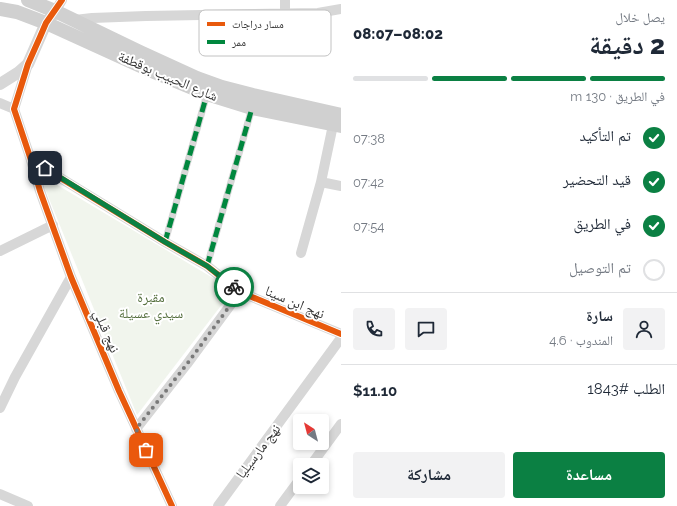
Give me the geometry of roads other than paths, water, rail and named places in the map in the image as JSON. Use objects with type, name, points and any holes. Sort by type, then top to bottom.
[{"type":"main road","name":"شارع الحبيب بوقطفة","points":[[28,0],[51,4],[75,20],[140,52],[198,78],[216,85],[338,122]]},
{"type":"main road","name":"شارع الحبيب بوقطفة","points":[[0,9],[17,12],[43,22],[147,69],[207,94],[252,108],[338,122]]},
{"type":"street","points":[[31,160],[14,109],[28,64],[51,4]]},
{"type":"street","points":[[331,11],[341,9]]},
{"type":"street","points":[[75,20],[92,18],[199,15]]},
{"type":"street","points":[[0,84],[19,72],[28,64]]},
{"type":"street","points":[[165,242],[207,94]]},
{"type":"street","points":[[0,103],[14,109]]},
{"type":"street","points":[[207,266],[252,108]]},
{"type":"street","points":[[301,253],[338,122]]},
{"type":"street","name":"نهج ابن سينا","points":[[31,160],[207,266],[240,292],[341,334]]},
{"type":"street","name":"نهج قبلي","points":[[31,160],[40,191],[71,276],[136,429],[172,506]]},
{"type":"street","points":[[321,182],[341,186]]},
{"type":"street","points":[[0,251],[53,225]]},
{"type":"street","points":[[0,408],[15,377],[71,276]]},
{"type":"street","points":[[136,429],[187,364],[240,292]]},
{"type":"street","name":"نهج مارسيليا","points":[[218,506],[341,338]]},
{"type":"street","points":[[316,458],[341,424]]},
{"type":"street","points":[[280,506],[293,488]]},
{"type":"street","points":[[0,494],[28,506]]},
{"type":"park label","name":"مقبرة سيدي عسيلة","points":[[151,306]]}]
